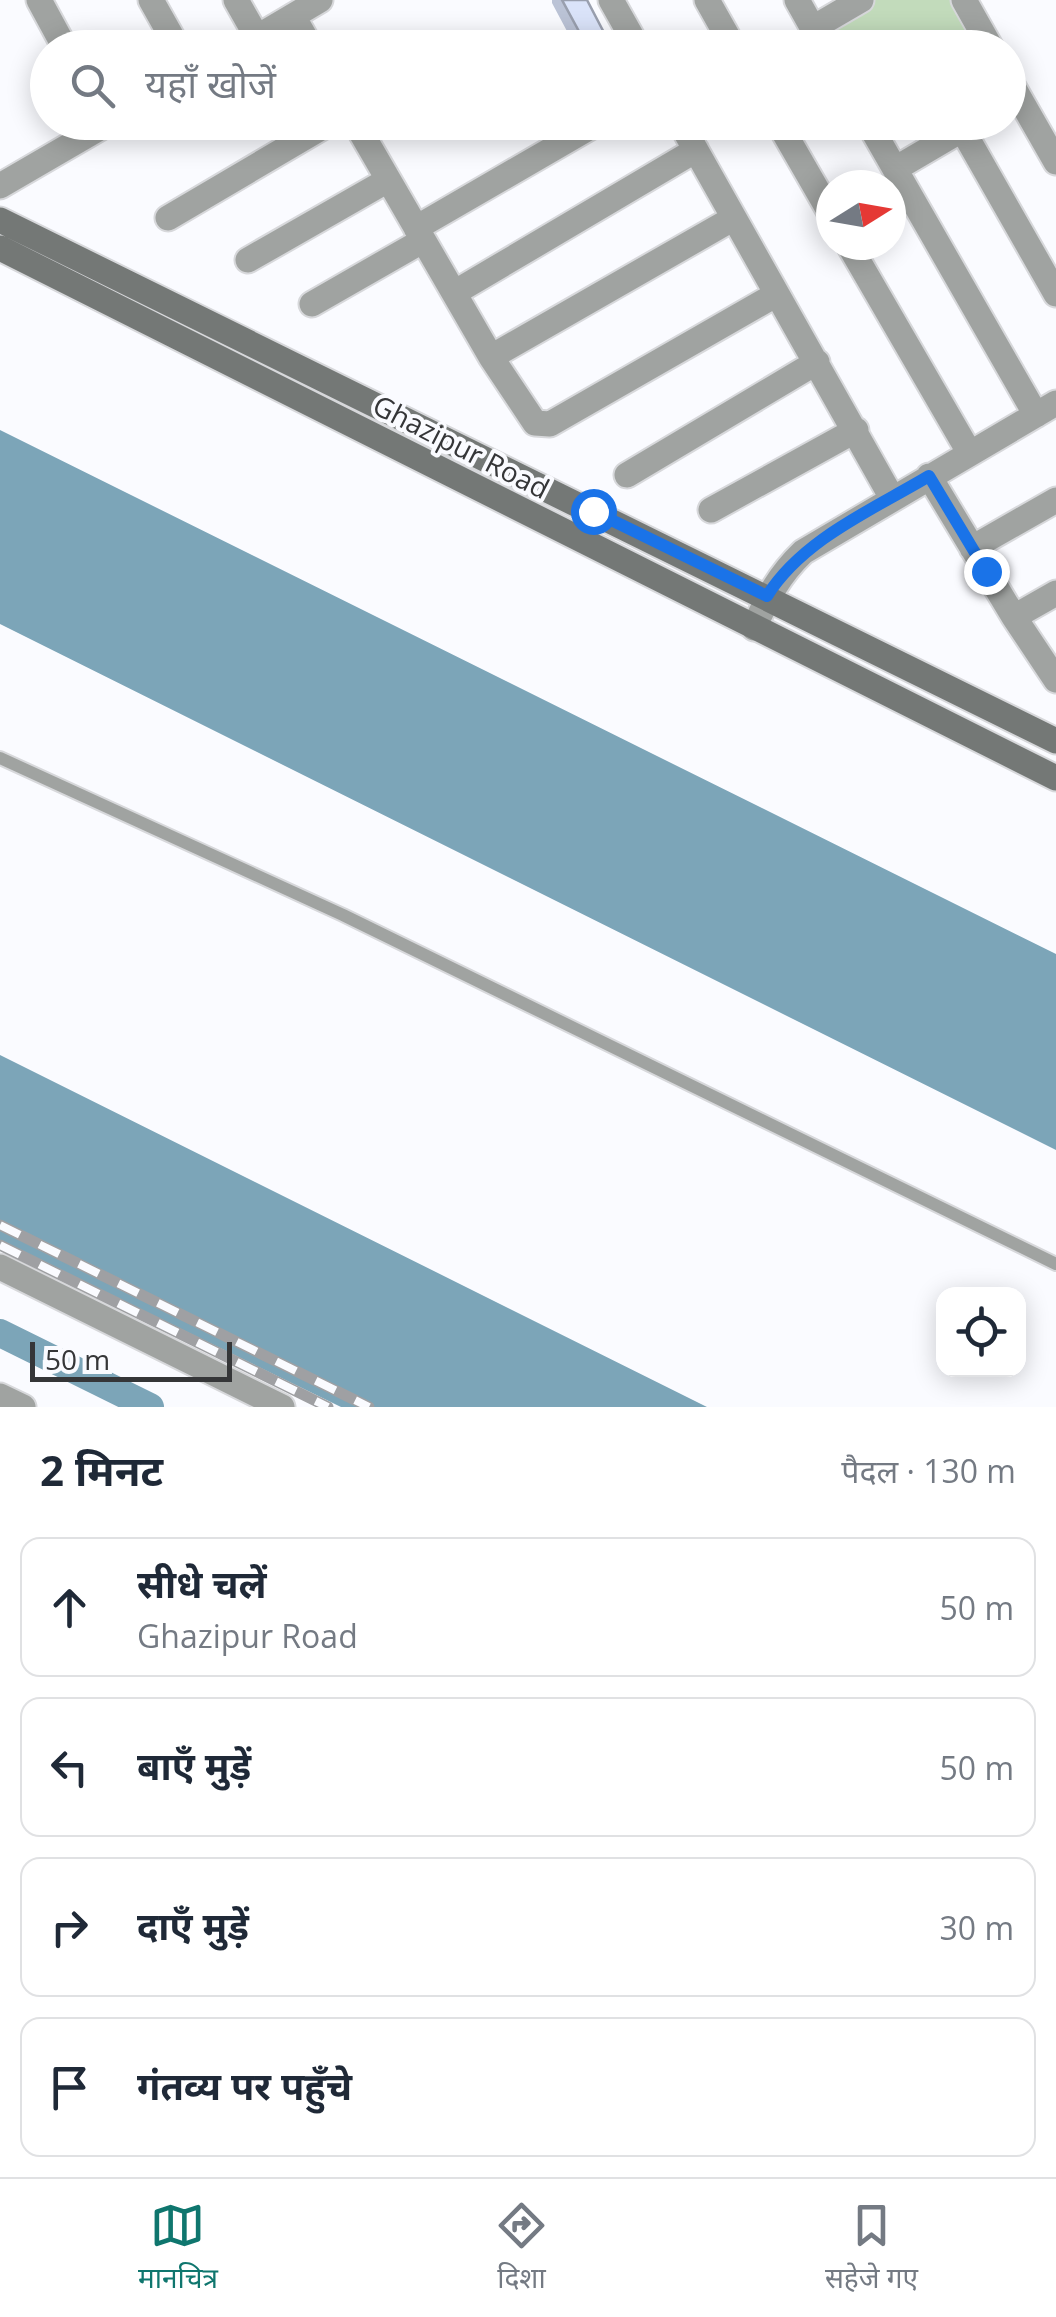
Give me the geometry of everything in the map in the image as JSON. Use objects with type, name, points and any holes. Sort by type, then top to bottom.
[{"type":"main road","name":"Ghazipur Road","points":[[0,220],[1056,740]]},
{"type":"main road","name":"Ghazipur Road","points":[[0,248],[1056,778]]},
{"type":"street","points":[[39,0],[55,30]]},
{"type":"street","points":[[152,0],[168,30]]},
{"type":"street","points":[[236,0],[245,30]]},
{"type":"street","points":[[269,30],[320,0]]},
{"type":"street","points":[[611,0],[628,30]]},
{"type":"street","points":[[707,0],[724,30]]},
{"type":"street","points":[[797,0],[814,30]]},
{"type":"street","points":[[828,30],[861,0]]},
{"type":"street","points":[[964,0],[981,30]]},
{"type":"street","points":[[293,16],[301,30]]},
{"type":"street","points":[[1026,116],[1056,162]]},
{"type":"street","points":[[0,186],[79,140]]},
{"type":"street","points":[[168,218],[300,140]]},
{"type":"street","points":[[365,140],[529,419],[542,426],[777,294]]},
{"type":"street","points":[[312,304],[569,140]]},
{"type":"street","points":[[690,140],[892,498]]},
{"type":"street","points":[[788,140],[816,188]]},
{"type":"street","points":[[878,140],[895,170],[945,140]]},
{"type":"street","points":[[975,140],[1056,294]]},
{"type":"street","points":[[454,293],[696,150]]},
{"type":"street","points":[[248,260],[388,180]]},
{"type":"street","points":[[754,628],[783,571],[803,552],[1046,409],[906,187]]},
{"type":"street","points":[[491,357],[734,218]]},
{"type":"street","points":[[858,260],[969,452]]},
{"type":"street","points":[[628,475],[817,362]]},
{"type":"street","points":[[711,510],[856,430]]},
{"type":"street","points":[[929,476],[1056,680]]},
{"type":"street","points":[[972,548],[1052,510]]},
{"type":"street","points":[[1014,617],[1056,593]]},
{"type":"street","points":[[0,1267],[282,1407]]},
{"type":"street","points":[[0,1396],[22,1407]]},
{"type":"lane","points":[[0,758],[343,915],[1056,1264]]},
{"type":"green space","points":[[867,0],[957,0],[974,30],[814,30]]},
{"type":"water","points":[[0,430],[1056,954],[1056,1150],[0,624]]},
{"type":"water","points":[[0,1055],[707,1407],[341,1407],[0,1241]]},
{"type":"building","points":[[562,0],[587,0],[603,30],[578,30]]},
{"type":"waterway","points":[[0,1333],[150,1407]]},
{"type":"railway","points":[[0,1225],[369,1407]]},
{"type":"railway","points":[[0,1245],[328,1407]]},
{"type":"route","points":[[593,511],[767,596],[783,571],[803,552],[929,476],[986,571]]}]
